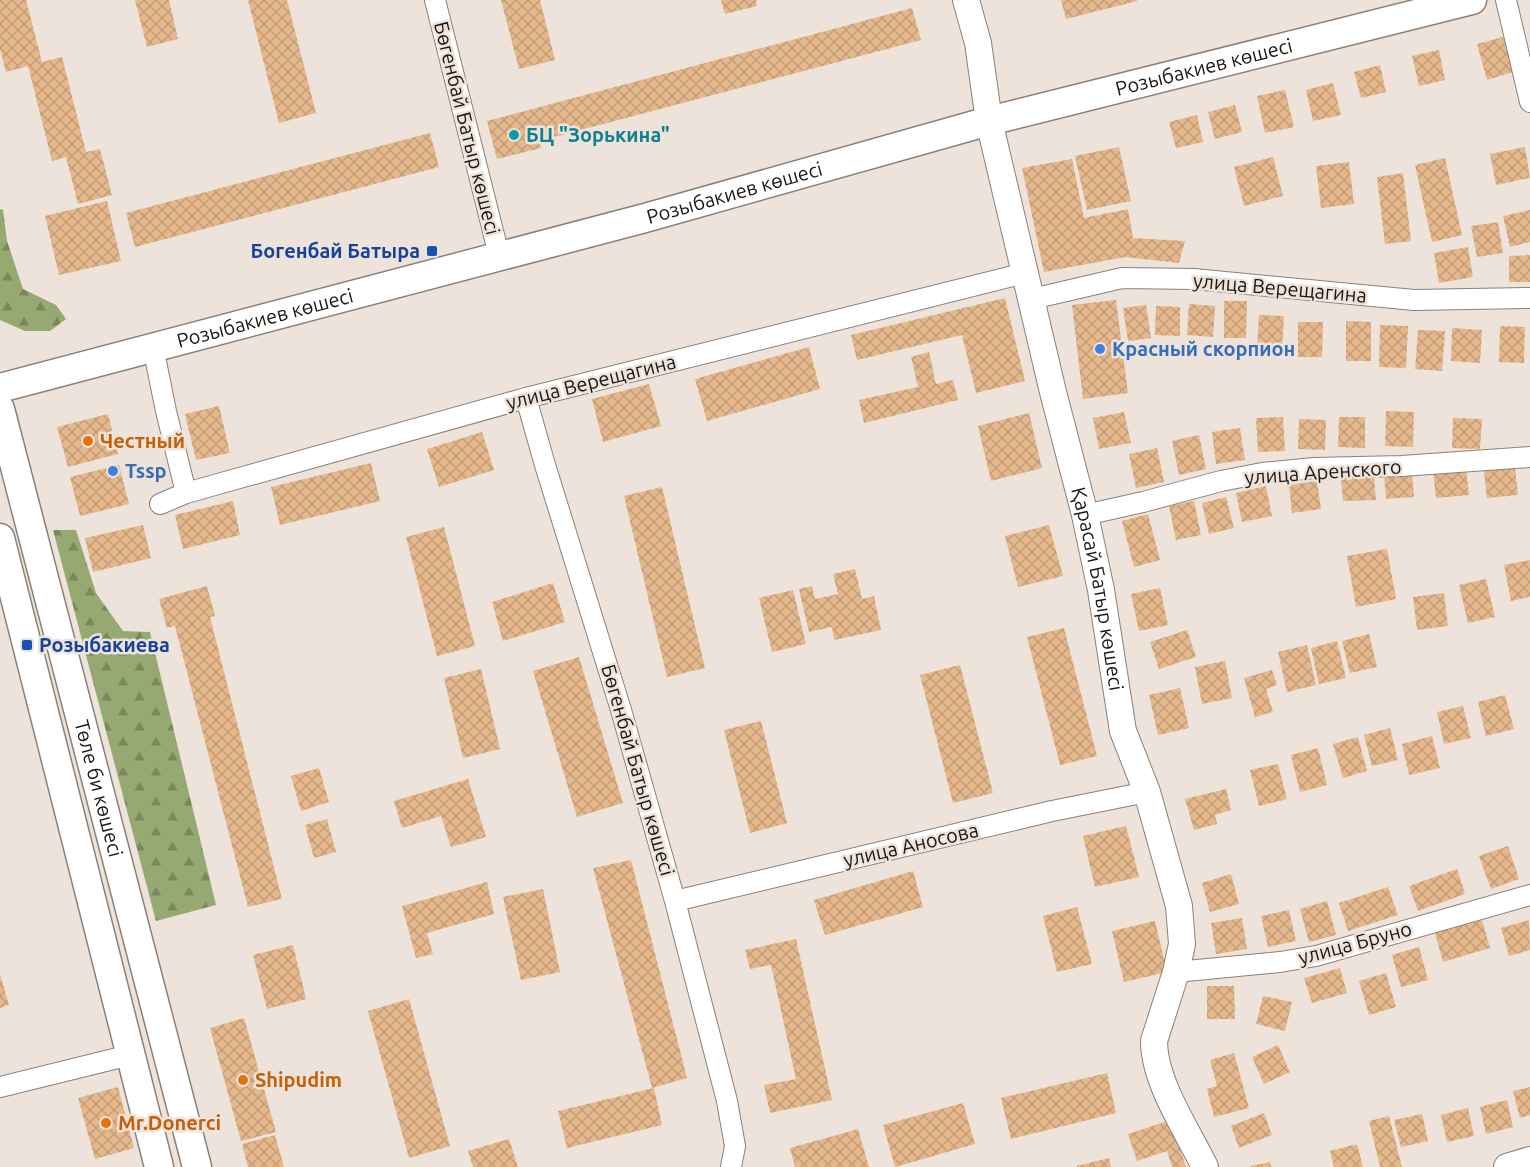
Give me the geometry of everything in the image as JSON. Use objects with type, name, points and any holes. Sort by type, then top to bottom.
[{"type":"main road","name":"Розыбакиев көшесі","points":[[0,387],[499,255],[645,219],[989,121],[1472,0]]},
{"type":"main road","name":"Төле би көшесі","points":[[0,409],[197,1167]]},
{"type":"main road","name":"Төле би көшесі","points":[[0,538],[159,1167]]},
{"type":"main road","points":[[20,618],[23,604],[32,600],[53,613]]},
{"type":"street","name":"Бөгенбай Батыр көшесі","points":[[435,0],[499,255]]},
{"type":"street","name":"Қарасай Батыр көшесі","points":[[966,0],[978,43],[989,121],[1085,515],[1101,590],[1123,731],[1147,792],[1179,906],[1182,944],[1176,972],[1154,1041],[1154,1053],[1164,1086],[1205,1167]]},
{"type":"street","points":[[1506,0],[1530,102]]},
{"type":"street","name":"улица Верещагина","points":[[160,504],[186,493],[526,398],[1025,273]]},
{"type":"street","name":"улица Верещагина","points":[[1032,299],[1122,278],[1194,279],[1414,300],[1530,298]]},
{"type":"street","points":[[153,347],[186,493]]},
{"type":"street","name":"Бөгенбай Батыр көшесі","points":[[526,398],[621,710],[675,901],[727,1101],[735,1146],[731,1167]]},
{"type":"street","name":"улица Аренского","points":[[1085,515],[1143,502],[1221,480],[1262,473],[1314,468],[1402,466],[1530,458]]},
{"type":"street","name":"улица Аносова","points":[[675,901],[1052,811],[1147,792]]},
{"type":"street","name":"улица Бруно","points":[[1176,972],[1280,962],[1316,956],[1530,895]]},
{"type":"street","points":[[0,1088],[130,1055]]},
{"type":"street","points":[[1507,1167],[1530,1160]]},
{"type":"green space","points":[[0,209],[3,210],[7,241],[23,289],[56,305],[66,319],[50,331],[25,331],[0,320]]},
{"type":"green space","points":[[53,530],[76,530],[96,593],[123,631],[150,632],[216,905],[156,921]]},
{"type":"building","points":[[0,0],[26,0],[42,62],[62,57],[86,152],[100,149],[112,195],[78,204],[66,157],[52,161],[28,66],[6,72],[0,49]]},
{"type":"building","points":[[135,0],[169,0],[178,39],[147,47]]},
{"type":"building","points":[[248,0],[287,0],[316,113],[279,123]]},
{"type":"building","points":[[501,0],[540,0],[555,60],[519,69]]},
{"type":"building","points":[[721,0],[756,0],[757,6],[725,14]]},
{"type":"building","points":[[1061,0],[1137,0],[1137,1],[1066,19]]},
{"type":"building","points":[[912,8],[921,40],[539,141],[541,148],[497,159],[487,121]]},
{"type":"building","points":[[1503,37],[1513,72],[1487,80],[1477,44]]},
{"type":"building","points":[[1439,50],[1445,80],[1419,86],[1412,56]]},
{"type":"building","points":[[1380,65],[1386,92],[1361,98],[1354,72]]},
{"type":"building","points":[[1333,83],[1341,115],[1313,121],[1306,90]]},
{"type":"building","points":[[1285,90],[1294,127],[1265,133],[1257,96]]},
{"type":"building","points":[[1235,105],[1242,132],[1215,139],[1208,112]]},
{"type":"building","points":[[1197,115],[1203,142],[1176,148],[1169,122]]},
{"type":"building","points":[[430,133],[439,167],[135,247],[126,213]]},
{"type":"building","points":[[1119,147],[1131,201],[1087,210],[1075,156]]},
{"type":"building","points":[[1525,147],[1530,178],[1496,185],[1490,154]]},
{"type":"building","points":[[1273,157],[1283,196],[1244,206],[1234,167]]},
{"type":"building","points":[[1445,158],[1462,235],[1432,242],[1415,165]]},
{"type":"building","points":[[1072,159],[1084,218],[1128,209],[1133,238],[1185,241],[1179,263],[1125,257],[1044,272],[1022,168]]},
{"type":"building","points":[[1349,162],[1354,204],[1321,208],[1316,166]]},
{"type":"building","points":[[1403,173],[1411,241],[1385,244],[1377,177]]},
{"type":"building","points":[[107,201],[121,261],[59,275],[45,216]]},
{"type":"building","points":[[1530,210],[1530,242],[1510,247],[1503,216]]},
{"type":"building","points":[[1498,222],[1503,253],[1477,257],[1471,226]]},
{"type":"building","points":[[1468,247],[1473,277],[1439,283],[1434,253]]},
{"type":"building","points":[[1530,255],[1530,282],[1509,282],[1509,256]]},
{"type":"building","points":[[1005,298],[1025,381],[976,393],[962,335],[857,360],[851,335]]},
{"type":"building","name":"Красный скорпион","points":[[1116,300],[1128,393],[1083,399],[1072,305]]},
{"type":"building","points":[[1224,301],[1247,301],[1246,338],[1224,338]]},
{"type":"building","points":[[1189,304],[1215,306],[1213,337],[1187,335]]},
{"type":"building","points":[[1146,305],[1151,338],[1128,341],[1123,308]]},
{"type":"building","points":[[1156,306],[1180,307],[1180,336],[1155,335]]},
{"type":"building","points":[[1259,315],[1284,316],[1282,349],[1257,348]]},
{"type":"building","points":[[1346,321],[1371,322],[1371,361],[1346,361]]},
{"type":"building","points":[[1298,322],[1323,322],[1322,357],[1298,357]]},
{"type":"building","points":[[1380,325],[1408,326],[1406,368],[1379,367]]},
{"type":"building","points":[[1500,326],[1525,327],[1524,363],[1499,362]]},
{"type":"building","points":[[1452,328],[1482,330],[1480,363],[1451,361]]},
{"type":"building","points":[[1418,330],[1445,331],[1442,371],[1415,369]]},
{"type":"building","points":[[809,347],[820,389],[707,421],[695,379]]},
{"type":"building","points":[[929,352],[936,384],[953,380],[958,400],[864,423],[859,400],[918,387],[911,357]]},
{"type":"building","points":[[649,384],[661,426],[603,442],[592,399]]},
{"type":"building","points":[[219,406],[230,453],[196,460],[185,414]]},
{"type":"building","points":[[1386,411],[1414,412],[1413,447],[1385,446]]},
{"type":"building","points":[[1124,412],[1131,443],[1099,449],[1093,418]]},
{"type":"building","points":[[1029,413],[1042,468],[991,481],[978,426]]},
{"type":"building","name":"Честный","points":[[108,414],[118,454],[68,467],[57,427]]},
{"type":"building","points":[[1283,417],[1285,451],[1258,452],[1256,418]]},
{"type":"building","points":[[1339,417],[1365,417],[1365,448],[1338,447]]},
{"type":"building","points":[[1453,418],[1482,419],[1480,449],[1452,448]]},
{"type":"building","points":[[1299,419],[1326,420],[1325,450],[1298,449]]},
{"type":"building","points":[[1240,428],[1245,460],[1216,464],[1212,432]]},
{"type":"building","points":[[482,432],[494,470],[439,487],[427,449]]},
{"type":"building","points":[[1199,435],[1206,469],[1179,475],[1172,441]]},
{"type":"building","points":[[1157,448],[1164,482],[1136,488],[1129,454]]},
{"type":"building","points":[[371,463],[380,501],[280,525],[271,487]]},
{"type":"building","points":[[119,465],[129,504],[80,516],[70,477]]},
{"type":"building","points":[[1466,468],[1469,495],[1436,498],[1433,472]]},
{"type":"building","points":[[1515,468],[1518,495],[1487,498],[1484,471]]},
{"type":"building","points":[[1412,473],[1414,497],[1386,499],[1384,475]]},
{"type":"building","points":[[1374,476],[1376,500],[1343,501],[1341,478]]},
{"type":"building","points":[[1317,481],[1321,509],[1292,513],[1289,485]]},
{"type":"building","points":[[1266,486],[1272,516],[1242,522],[1236,493]]},
{"type":"building","points":[[662,487],[705,668],[667,677],[624,496]]},
{"type":"building","points":[[1226,497],[1234,528],[1209,534],[1202,503]]},
{"type":"building","points":[[233,501],[240,535],[183,549],[175,515]]},
{"type":"building","points":[[1194,501],[1201,535],[1176,540],[1169,506]]},
{"type":"building","points":[[1148,514],[1160,560],[1134,567],[1122,521]]},
{"type":"building","points":[[143,525],[151,558],[93,572],[85,538]]},
{"type":"building","points":[[1049,525],[1063,576],[1018,587],[1005,536]]},
{"type":"building","points":[[444,527],[475,646],[437,656],[406,537]]},
{"type":"building","points":[[1387,549],[1396,599],[1356,607],[1347,556]]},
{"type":"building","points":[[1530,560],[1530,597],[1511,601],[1504,565]]},
{"type":"building","points":[[855,569],[862,599],[874,596],[881,630],[834,640],[832,627],[809,632],[799,589],[812,586],[815,599],[838,594],[833,574]]},
{"type":"building","points":[[1486,579],[1495,617],[1468,623],[1459,585]]},
{"type":"building","points":[[553,583],[565,622],[503,641],[492,602]]},
{"type":"building","points":[[207,586],[215,616],[210,617],[282,899],[248,907],[175,626],[167,628],[159,599]]},
{"type":"building","points":[[1160,588],[1168,625],[1139,631],[1131,594]]},
{"type":"building","points":[[793,590],[806,644],[772,652],[759,598]]},
{"type":"building","points":[[1444,593],[1448,626],[1417,630],[1413,597]]},
{"type":"building","points":[[1064,628],[1097,756],[1060,765],[1027,637]]},
{"type":"building","points":[[1187,630],[1196,657],[1159,669],[1150,642]]},
{"type":"building","points":[[1369,634],[1377,667],[1350,673],[1342,641]]},
{"type":"building","points":[[1337,641],[1346,678],[1319,684],[1311,648]]},
{"type":"building","points":[[1307,645],[1316,685],[1287,692],[1278,652]]},
{"type":"building","points":[[579,657],[623,803],[577,817],[533,671]]},
{"type":"building","points":[[1225,661],[1232,698],[1202,704],[1195,667]]},
{"type":"building","points":[[960,665],[993,793],[953,803],[920,675]]},
{"type":"building","points":[[481,669],[500,749],[463,758],[444,678]]},
{"type":"building","points":[[1272,670],[1277,685],[1266,689],[1273,712],[1255,717],[1244,678]]},
{"type":"building","points":[[1180,688],[1189,728],[1158,735],[1149,695]]},
{"type":"building","points":[[1505,695],[1514,729],[1486,736],[1478,702]]},
{"type":"building","points":[[1463,706],[1471,738],[1444,744],[1437,712]]},
{"type":"building","points":[[761,721],[787,823],[750,833],[724,730]]},
{"type":"building","points":[[1390,728],[1398,760],[1372,766],[1364,735]]},
{"type":"building","points":[[1432,736],[1440,768],[1409,775],[1402,744]]},
{"type":"building","points":[[1358,737],[1367,771],[1343,778],[1333,744]]},
{"type":"building","points":[[1318,748],[1327,785],[1300,792],[1291,755]]},
{"type":"building","points":[[1278,764],[1287,799],[1259,806],[1250,770]]},
{"type":"building","points":[[319,768],[329,802],[301,811],[291,776]]},
{"type":"building","points":[[468,779],[486,837],[451,847],[441,816],[402,828],[394,801]]},
{"type":"building","points":[[1226,789],[1231,810],[1215,815],[1217,824],[1194,830],[1185,799]]},
{"type":"building","points":[[327,819],[336,852],[314,858],[305,825]]},
{"type":"building","points":[[1126,826],[1139,877],[1095,887],[1083,836]]},
{"type":"building","points":[[1508,846],[1519,879],[1491,889],[1479,856]]},
{"type":"building","points":[[631,860],[687,1078],[652,1088],[593,868]]},
{"type":"building","points":[[1457,869],[1465,894],[1418,911],[1409,886]]},
{"type":"building","points":[[913,871],[923,907],[825,935],[814,900]]},
{"type":"building","points":[[1231,874],[1239,904],[1210,912],[1202,883]]},
{"type":"building","points":[[487,882],[494,914],[427,933],[433,954],[416,958],[402,906]]},
{"type":"building","points":[[1388,887],[1398,915],[1348,931],[1339,903]]},
{"type":"building","points":[[543,889],[560,972],[521,980],[503,897]]},
{"type":"building","points":[[1327,901],[1336,935],[1309,942],[1300,909]]},
{"type":"building","points":[[1077,907],[1092,964],[1057,972],[1043,916]]},
{"type":"building","points":[[1289,910],[1296,941],[1268,947],[1261,916]]},
{"type":"building","points":[[1242,918],[1247,949],[1216,954],[1211,923]]},
{"type":"building","points":[[1482,920],[1490,948],[1443,962],[1435,933]]},
{"type":"building","points":[[1529,920],[1530,950],[1509,956],[1501,928]]},
{"type":"building","points":[[1155,921],[1167,972],[1124,982],[1112,931]]},
{"type":"building","points":[[796,939],[832,1100],[770,1113],[764,1085],[796,1079],[771,965],[750,969],[745,950]]},
{"type":"building","points":[[293,945],[306,999],[267,1009],[253,955]]},
{"type":"building","points":[[1419,947],[1428,980],[1401,987],[1392,955]]},
{"type":"building","points":[[1340,968],[1347,993],[1312,1003],[1304,978]]},
{"type":"building","points":[[1386,973],[1396,1007],[1369,1015],[1359,981]]},
{"type":"building","points":[[0,974],[9,1005],[0,1008]]},
{"type":"building","points":[[1207,986],[1234,986],[1235,1019],[1207,1019]]},
{"type":"building","points":[[1263,996],[1292,1002],[1285,1031],[1256,1024]]},
{"type":"building","points":[[409,999],[450,1146],[409,1158],[368,1011]]},
{"type":"building","name":"Shipudim","points":[[244,1018],[276,1132],[241,1141],[210,1028]]},
{"type":"building","points":[[1278,1045],[1290,1072],[1264,1084],[1252,1057]]},
{"type":"building","points":[[1234,1053],[1249,1108],[1214,1117],[1207,1089],[1217,1086],[1210,1060]]},
{"type":"building","points":[[1107,1073],[1116,1113],[1011,1139],[1001,1098]]},
{"type":"building","name":"Mr.Donerci","points":[[118,1087],[134,1148],[95,1159],[78,1098]]},
{"type":"building","points":[[1530,1087],[1530,1115],[1520,1118],[1513,1091]]},
{"type":"building","points":[[654,1088],[662,1125],[567,1148],[558,1111]]},
{"type":"building","points":[[1507,1100],[1513,1127],[1486,1134],[1480,1107]]},
{"type":"building","points":[[963,1103],[975,1144],[895,1167],[883,1125]]},
{"type":"building","points":[[1468,1108],[1474,1136],[1447,1142],[1441,1115]]},
{"type":"building","points":[[1264,1113],[1272,1135],[1239,1148],[1231,1126]]},
{"type":"building","points":[[1422,1114],[1428,1141],[1401,1147],[1394,1120]]},
{"type":"building","points":[[1389,1116],[1402,1167],[1380,1167],[1369,1121]]},
{"type":"building","points":[[1171,1120],[1186,1167],[1172,1167],[1167,1151],[1137,1161],[1128,1134]]},
{"type":"building","points":[[858,1129],[869,1167],[795,1167],[790,1148]]},
{"type":"building","points":[[275,1135],[284,1167],[248,1167],[242,1144]]},
{"type":"building","points":[[509,1139],[518,1167],[473,1167],[468,1151]]},
{"type":"building","points":[[1357,1144],[1363,1167],[1334,1167],[1330,1151]]},
{"type":"building","points":[[1109,1158],[1111,1167],[1077,1167],[1077,1166]]},
{"type":"building","points":[[1270,1162],[1271,1167],[1251,1167],[1251,1166]]},
{"type":"place","name":"БЦ \"Зорькина\"","points":[[514,135]]},
{"type":"place","name":"Богенбай Батыра","points":[[432,251]]},
{"type":"place","name":"Красный скорпион","points":[[1100,349]]},
{"type":"place","name":"Честный","points":[[88,441]]},
{"type":"place","name":"Tssp","points":[[113,471]]},
{"type":"place","name":"Розыбакиева","points":[[27,645]]},
{"type":"place","name":"Shipudim","points":[[243,1080]]},
{"type":"place","name":"Mr.Donerci","points":[[106,1123]]}]
